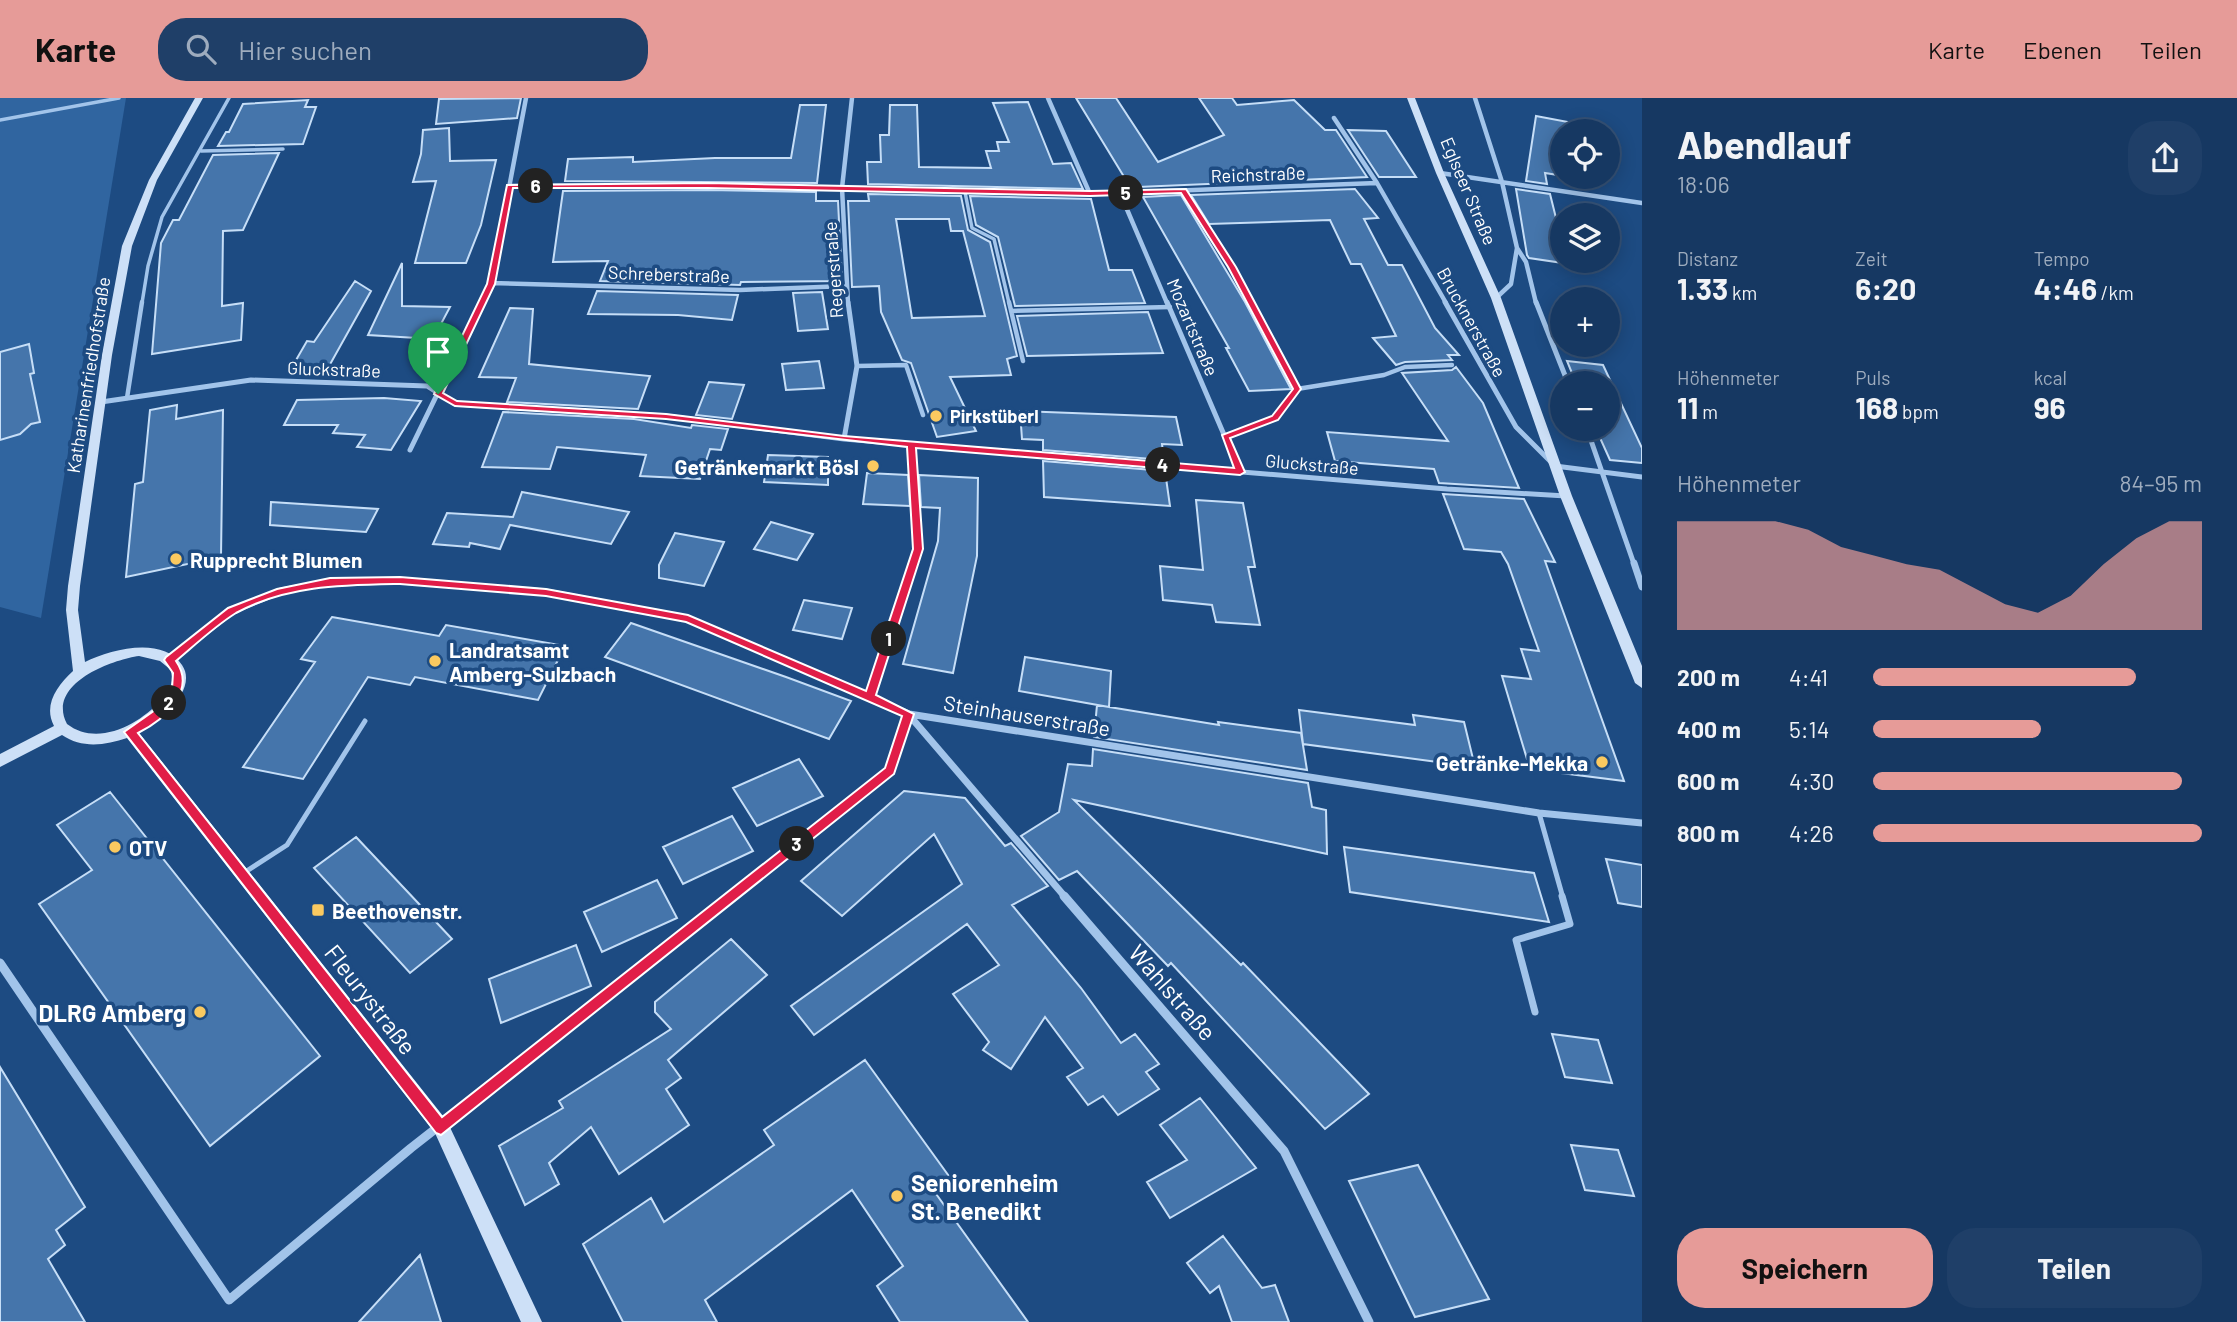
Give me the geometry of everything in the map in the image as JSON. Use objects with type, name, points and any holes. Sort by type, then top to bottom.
[{"type":"street","name":"Katharinenfriedhofstraße","points":[[80,673],[72,610],[101,402],[127,246],[153,180],[199,98]]},
{"type":"street","points":[[410,450],[491,284],[526,98]]},
{"type":"street","name":"Regerstraße","points":[[844,439],[857,366],[846,286],[842,188],[852,98]]},
{"type":"street","points":[[1048,98],[1090,194]]},
{"type":"street","name":"Eglseer Straße","points":[[1411,98],[1440,173],[1496,298],[1566,496],[1642,683]]},
{"type":"street","name":"Eglseer Straße","points":[[1475,98],[1502,182],[1517,248],[1526,262],[1536,303],[1563,371]]},
{"type":"street","name":"Brucknerstraße","points":[[1335,118],[1377,183],[1516,427],[1555,466]]},
{"type":"street","points":[[1440,173],[1642,203]]},
{"type":"street","name":"Reichstraße","points":[[510,186],[842,188],[1090,194],[1377,183]]},
{"type":"street","name":"Mozartstraße","points":[[1120,193],[1240,472]]},
{"type":"street","name":"Eglseer Straße","points":[[1496,298],[1511,284],[1517,248]]},
{"type":"street","name":"Schreberstraße","points":[[491,284],[740,290],[846,286]]},
{"type":"street","name":"Gluckstraße","points":[[101,402],[251,380],[428,386],[455,404],[666,416],[844,439],[1447,489],[1566,496]]},
{"type":"street","points":[[1591,441],[1642,587]]},
{"type":"street","points":[[870,697],[918,549],[912,444]]},
{"type":"street","points":[[1555,466],[1642,477]]},
{"type":"street","points":[[0,964],[229,1300],[411,1148],[890,771],[909,714],[688,619],[546,592],[400,580],[330,582],[281,591],[232,611],[170,660]]},
{"type":"street","points":[[138,651],[157,653],[170,660],[179,673],[177,690],[166,708],[146,724],[130,732],[103,739],[72,736],[62,729],[56,716],[57,702],[65,687],[98,661],[138,651]]},
{"type":"street","name":"Steinhauserstraße","points":[[909,714],[1539,813],[1642,823]]},
{"type":"street","name":"Wahlstraße","points":[[909,714],[1284,1151],[1368,1322]]},
{"type":"street","points":[[0,761],[62,729]]},
{"type":"street","name":"Fleurystraße","points":[[130,732],[441,1127],[532,1322]]},
{"type":"lane","points":[[0,120],[119,98]]},
{"type":"lane","points":[[127,398],[148,266],[162,217],[229,98]]},
{"type":"lane","points":[[201,151],[284,149]]},
{"type":"lane","points":[[1184,191],[1232,267],[1297,389]]},
{"type":"lane","points":[[965,192],[972,228],[994,239],[1023,361]]},
{"type":"lane","points":[[1011,311],[1170,307]]},
{"type":"lane","points":[[857,366],[906,365],[923,415]]},
{"type":"lane","points":[[1225,437],[1275,418],[1297,389],[1384,375],[1405,367],[1452,365]]},
{"type":"lane","points":[[241,875],[287,845],[365,721]]},
{"type":"lane","points":[[1535,1013],[1516,940],[1570,923],[1539,813]]},
{"type":"shaded area","points":[[0,98],[126,98],[41,618],[0,607]]},
{"type":"building","points":[[521,98],[517,118],[436,124],[439,99]]},
{"type":"building","points":[[1076,98],[1116,98],[1158,162],[1224,135],[1199,98],[1232,98],[1237,105],[1294,100],[1325,130],[1336,130],[1367,177],[1138,187],[1134,180],[1126,180]]},
{"type":"building","points":[[308,100],[305,107],[316,107],[303,144],[218,146],[226,132],[229,132],[243,104]]},
{"type":"building","points":[[1028,102],[1053,164],[1071,163],[1083,189],[868,184],[867,162],[881,162],[880,135],[889,135],[890,105],[917,105],[919,167],[991,168],[986,151],[999,151],[997,142],[1009,142],[993,103]]},
{"type":"building","points":[[800,105],[826,105],[817,183],[565,181],[568,159],[633,157],[633,162],[791,158]]},
{"type":"building","points":[[1536,116],[1552,119],[1550,174],[1545,173],[1547,184],[1526,181]]},
{"type":"building","points":[[449,128],[450,161],[496,160],[481,225],[466,263],[415,263],[436,181],[413,182],[421,154],[423,130]]},
{"type":"building","points":[[1348,130],[1386,131],[1416,177],[1379,177]]},
{"type":"building","points":[[279,153],[243,230],[223,231],[222,306],[243,303],[241,340],[152,354],[161,243],[173,220],[179,220],[213,155]]},
{"type":"building","points":[[1355,189],[1378,218],[1364,219],[1388,265],[1402,265],[1435,328],[1459,355],[1448,355],[1452,360],[1405,362],[1396,365],[1373,338],[1396,336],[1361,264],[1351,264],[1330,220],[1209,224],[1191,195]]},
{"type":"building","points":[[1516,189],[1550,194],[1552,203],[1550,203],[1550,261],[1529,258]]},
{"type":"building","points":[[563,191],[816,192],[816,201],[838,201],[842,281],[741,282],[740,285],[600,281],[608,261],[553,262]]},
{"type":"building","points":[[868,194],[961,196],[968,230],[990,242],[1017,356],[1007,359],[1011,375],[950,377],[976,431],[937,437],[911,363],[902,360],[881,312],[879,286],[852,287],[848,201],[869,201]],"holes":[[[896,219],[949,219],[951,231],[963,231],[985,316],[912,318]]]},
{"type":"building","points":[[1181,195],[1245,302],[1291,389],[1249,391],[1226,348],[1229,348],[1143,197]]},
{"type":"building","points":[[970,196],[1091,199],[1109,270],[1132,270],[1145,303],[1015,306],[998,237],[976,225]]},
{"type":"building","points":[[402,263],[402,306],[450,307],[433,339],[368,335]]},
{"type":"building","points":[[355,281],[371,291],[328,368],[292,367],[307,341],[314,342]]},
{"type":"building","points":[[597,291],[738,295],[732,320],[678,315],[588,314]]},
{"type":"building","points":[[822,292],[828,329],[798,331],[793,293]]},
{"type":"building","points":[[510,308],[533,309],[529,364],[650,376],[638,409],[507,402],[516,378],[479,377]]},
{"type":"building","points":[[1148,312],[1163,353],[1027,356],[1017,316]]},
{"type":"building","points":[[29,344],[34,373],[30,374],[40,422],[31,424],[20,434],[0,440],[0,352]]},
{"type":"building","points":[[819,361],[824,388],[786,390],[782,364]]},
{"type":"building","points":[[1567,361],[1603,365],[1606,371],[1571,371]]},
{"type":"building","points":[[1456,367],[1483,403],[1519,488],[1439,483],[1434,469],[1335,461],[1327,432],[1448,441],[1402,373],[1452,370]]},
{"type":"building","points":[[709,382],[744,385],[732,419],[696,415]]},
{"type":"building","points":[[384,398],[421,401],[391,450],[357,447],[365,435],[333,433],[338,425],[284,425],[297,400]]},
{"type":"building","points":[[1620,401],[1642,448],[1642,463],[1610,460],[1601,441],[1620,441]]},
{"type":"building","points":[[177,405],[176,419],[223,410],[221,557],[126,577],[135,484],[143,482],[150,410]]},
{"type":"building","points":[[1020,411],[1176,417],[1182,445],[1162,444],[1164,460],[1043,450],[1043,440],[1022,439]]},
{"type":"building","points":[[503,412],[634,419],[691,428],[692,425],[728,429],[721,450],[710,449],[700,479],[640,476],[646,455],[557,447],[550,469],[482,467]]},
{"type":"building","points":[[768,455],[828,457],[828,485],[764,482]]},
{"type":"building","points":[[1043,461],[1165,471],[1170,506],[1044,497]]},
{"type":"building","points":[[867,473],[908,475],[910,506],[863,504]]},
{"type":"building","points":[[919,475],[978,478],[977,556],[953,673],[903,664],[938,541],[940,508],[921,507]]},
{"type":"building","points":[[522,492],[629,512],[611,544],[510,525],[500,549],[470,543],[469,547],[433,544],[447,513],[513,517]]},
{"type":"building","points":[[1443,494],[1524,499],[1555,562],[1545,561],[1624,781],[1530,769],[1502,676],[1531,679],[1521,649],[1539,651],[1508,564],[1501,552],[1464,549]]},
{"type":"building","points":[[1196,500],[1243,503],[1255,567],[1248,567],[1260,625],[1216,622],[1212,605],[1163,600],[1160,566],[1203,570]]},
{"type":"building","points":[[271,502],[378,509],[366,532],[270,525]]},
{"type":"building","points":[[771,522],[813,534],[797,560],[754,549]]},
{"type":"building","points":[[675,533],[724,542],[704,586],[659,578],[659,565]]},
{"type":"building","points":[[804,600],[852,608],[842,639],[793,630]]},
{"type":"building","name":"Landratsamt Amberg-Sulzbach","points":[[332,617],[439,636],[446,625],[565,646],[538,700],[415,677],[410,685],[368,677],[303,779],[243,767],[315,662],[301,659]]},
{"type":"building","points":[[631,623],[851,701],[829,739],[605,657]]},
{"type":"building","points":[[1025,657],[1111,671],[1109,707],[1019,691]]},
{"type":"building","points":[[1097,705],[1219,725],[1218,722],[1301,733],[1307,770],[1094,737]]},
{"type":"building","points":[[1299,710],[1415,725],[1413,715],[1464,722],[1475,767],[1303,744]]},
{"type":"building","points":[[1093,749],[1308,783],[1312,807],[1326,810],[1327,854],[1074,800],[1241,965],[1243,963],[1369,1094],[1325,1129],[1171,963],[1168,966],[1077,871],[1059,880],[1021,836],[1059,812],[1068,764],[1092,766]]},
{"type":"building","points":[[799,759],[823,796],[757,826],[733,788]]},
{"type":"building","points":[[904,791],[965,798],[1005,846],[1011,843],[1048,886],[1012,905],[1081,988],[1121,1043],[1135,1034],[1159,1064],[1146,1072],[1159,1089],[1118,1115],[1103,1096],[1088,1105],[1067,1077],[1083,1068],[1045,1017],[1011,1069],[983,1050],[989,1042],[953,994],[999,965],[967,924],[814,1035],[791,1006],[962,884],[934,834],[842,916],[801,881]]},
{"type":"building","name":"DLRG Amberg","points":[[110,792],[320,1056],[210,1146],[39,904],[92,870],[57,825]]},
{"type":"building","points":[[732,816],[753,851],[683,884],[663,847]]},
{"type":"building","points":[[356,837],[452,939],[410,973],[314,868]]},
{"type":"building","points":[[1344,847],[1534,873],[1549,922],[1350,892]]},
{"type":"building","points":[[1606,859],[1642,865],[1642,907],[1618,903]]},
{"type":"building","points":[[657,880],[677,918],[602,952],[584,912]]},
{"type":"building","points":[[731,939],[767,975],[668,1060],[681,1078],[666,1089],[689,1125],[619,1174],[591,1127],[549,1163],[559,1184],[525,1205],[499,1146],[563,1108],[559,1101],[671,1029],[655,1012],[655,1002]]},
{"type":"building","points":[[576,945],[591,986],[501,1023],[489,979]]},
{"type":"building","points":[[1552,1034],[1598,1040],[1612,1083],[1565,1077]]},
{"type":"building","points":[[865,1060],[951,1179],[934,1191],[1028,1322],[900,1322],[877,1286],[903,1266],[852,1190],[705,1300],[717,1322],[623,1322],[583,1244],[651,1198],[664,1222],[774,1145],[764,1130]]},
{"type":"building","points":[[0,1067],[85,1207],[56,1230],[65,1245],[48,1259],[85,1322],[0,1322]]},
{"type":"building","points":[[1200,1098],[1256,1168],[1170,1218],[1147,1182],[1187,1160],[1160,1125]]},
{"type":"building","points":[[1571,1145],[1618,1150],[1634,1196],[1585,1190]]},
{"type":"building","points":[[1418,1165],[1489,1299],[1415,1317],[1349,1181]]},
{"type":"building","points":[[1223,1236],[1262,1288],[1275,1285],[1289,1322],[1232,1322],[1219,1286],[1210,1293],[1187,1263]]},
{"type":"building","points":[[420,1255],[441,1322],[359,1322]]},
{"type":"place","name":"Pirkstüberl","points":[[936,416]]},
{"type":"place","name":"Getränkemarkt Bösl","points":[[873,466]]},
{"type":"place","name":"Rupprecht Blumen","points":[[176,559]]},
{"type":"place","name":"Landratsamt Amberg-Sulzbach","points":[[435,661]]},
{"type":"place","name":"Getränke-Mekka","points":[[1602,762]]},
{"type":"place","name":"OTV","points":[[115,847]]},
{"type":"place","name":"Beethovenstr.","points":[[318,910]]},
{"type":"place","name":"DLRG Amberg","points":[[200,1012]]},
{"type":"place","name":"Seniorenheim St. Benedikt","points":[[897,1196]]},
{"type":"route","points":[[438,394],[455,404],[666,416],[844,439],[912,444],[918,549],[870,697],[688,619],[546,592],[400,580],[330,582],[281,591],[232,611],[170,660],[179,673],[177,690],[166,708],[146,724],[130,732],[156,769],[441,1127],[890,771],[909,714],[870,697],[894,623],[918,549],[912,444],[1240,472],[1225,437],[1275,418],[1297,389],[1232,267],[1184,191],[1090,194],[708,186],[510,186],[491,284],[438,394]]}]
